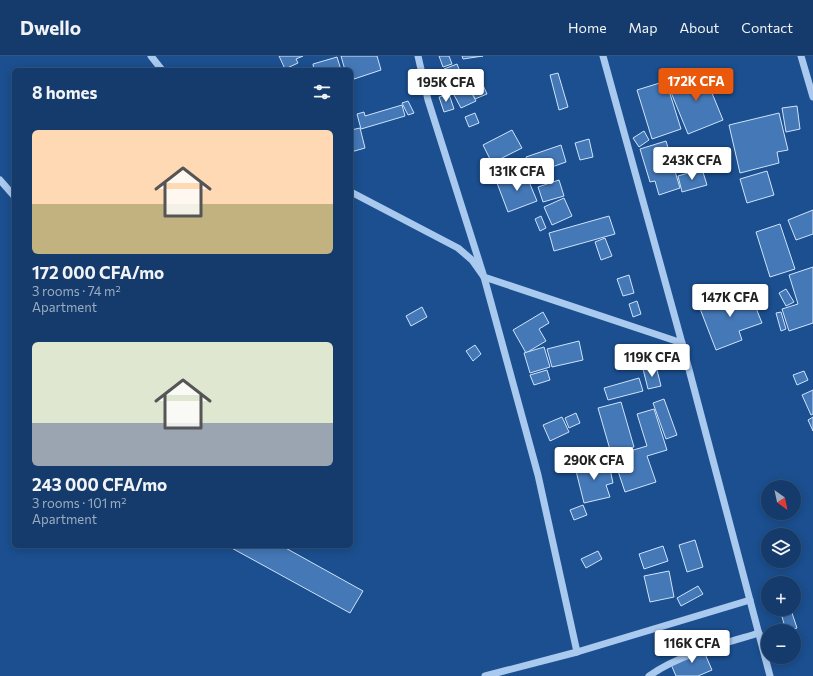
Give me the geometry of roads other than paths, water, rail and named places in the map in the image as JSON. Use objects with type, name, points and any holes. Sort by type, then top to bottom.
[{"type":"street","points":[[151,56],[160,68]]},
{"type":"street","points":[[418,56],[428,100],[484,277],[538,475],[577,652]]},
{"type":"street","points":[[603,56],[682,343],[770,676]]},
{"type":"street","points":[[801,56],[813,97]]},
{"type":"street","points":[[0,180],[12,194]]},
{"type":"street","points":[[353,193],[458,248],[472,260],[484,277],[682,343]]},
{"type":"street","points":[[485,676],[577,652],[750,600]]},
{"type":"street","points":[[649,676],[663,666],[759,633]]}]
